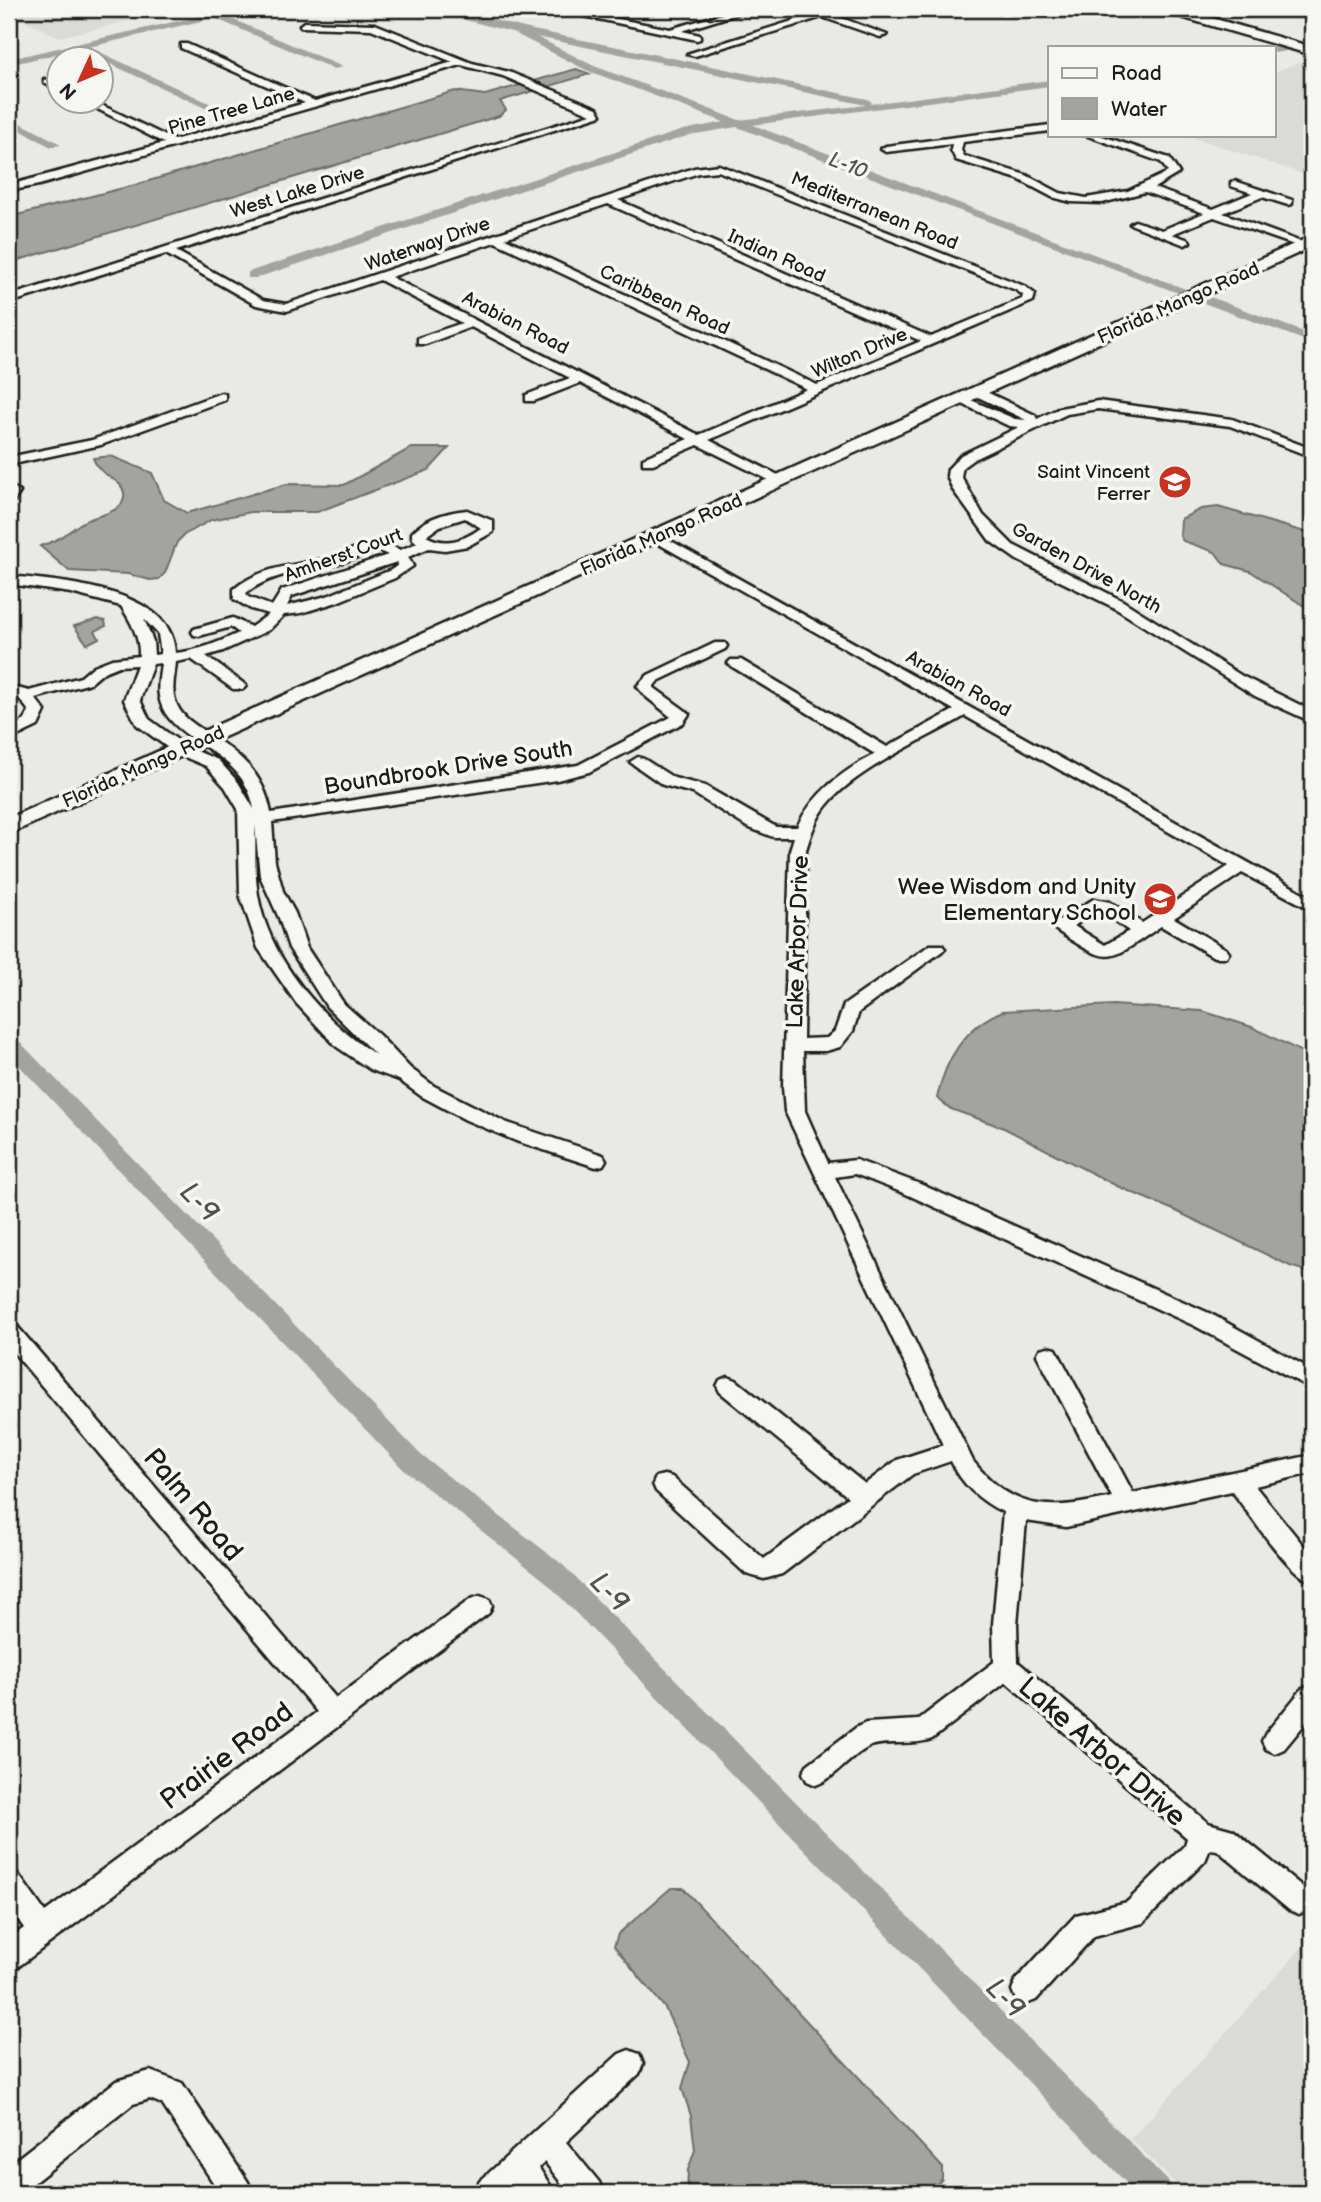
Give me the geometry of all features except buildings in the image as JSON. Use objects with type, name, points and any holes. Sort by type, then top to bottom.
[{"type":"street","points":[[555,9],[697,37]]},
{"type":"street","points":[[669,32],[748,9]]},
{"type":"street","points":[[794,9],[883,35]]},
{"type":"street","points":[[692,54],[839,9]]},
{"type":"street","points":[[1168,9],[1312,51]]},
{"type":"street","points":[[304,25],[372,26],[462,62]]},
{"type":"street","points":[[184,46],[315,104]]},
{"type":"street","name":"West Lake Drive","points":[[9,300],[596,115],[594,110],[544,89],[501,72],[462,62]]},
{"type":"street","name":"Pine Tree Lane","points":[[12,185],[174,144],[462,62]]},
{"type":"street","points":[[116,116],[174,144]]},
{"type":"street","points":[[886,149],[1048,128]]},
{"type":"street","points":[[958,140],[956,150],[960,158],[1014,174],[1074,200],[1096,202],[1147,189],[1174,173],[1165,160],[1093,136]]},
{"type":"street","name":"Waterway Drive","points":[[167,250],[260,303],[276,308],[297,306],[704,168]]},
{"type":"street","name":"Mediterranean Road","points":[[704,168],[726,169],[1020,288],[1029,294]]},
{"type":"street","points":[[1235,184],[1288,202]]},
{"type":"street","points":[[1147,189],[1213,214],[1308,243]]},
{"type":"street","points":[[1162,234],[1262,193]]},
{"type":"street","name":"Indian Road","points":[[608,200],[932,342]]},
{"type":"street","points":[[1135,225],[1185,242]]},
{"type":"street","name":"Caribbean Road","points":[[496,238],[818,390]]},
{"type":"street","name":"Florida Mango Road","points":[[9,827],[1308,243]]},
{"type":"street","name":"Arabian Road","points":[[382,277],[779,481]]},
{"type":"street","name":"Wilton Drive","points":[[648,461],[1027,301],[1029,294]]},
{"type":"street","points":[[422,341],[472,323]]},
{"type":"street","points":[[530,398],[580,379]]},
{"type":"street","points":[[969,396],[1013,423],[1035,425],[1071,409],[1108,405],[1232,423],[1270,435],[1312,453]]},
{"type":"street","points":[[969,396],[1029,416],[1035,425]]},
{"type":"street","points":[[9,461],[37,453],[77,447],[135,430],[220,397]]},
{"type":"street","name":"Garden Drive North","points":[[1035,425],[969,456],[955,468],[956,482],[986,529],[1007,548],[1118,604],[1235,680],[1312,717]]},
{"type":"street","points":[[9,488],[13,492],[9,498]]},
{"type":"street","name":"Arabian Road","points":[[655,537],[1312,905]]},
{"type":"street","name":"Amherst Court","points":[[27,696],[86,680],[107,664],[195,655],[248,635],[264,627],[279,610],[282,598],[296,589],[358,572],[428,543]]},
{"type":"street","points":[[380,547],[404,560],[406,566],[399,571],[311,608],[279,610],[248,603],[241,599],[239,592],[246,586],[291,568],[331,561],[369,548],[380,547]]},
{"type":"street","points":[[9,580],[103,594],[144,611],[166,633],[169,658],[164,683],[168,704],[176,717],[222,747],[247,771],[264,805],[255,820],[248,895],[267,948],[302,999],[344,1043],[378,1065],[405,1075],[488,1121],[596,1160]]},
{"type":"street","points":[[127,604],[141,624],[148,660],[132,700],[143,722],[181,750],[212,763],[232,785],[255,820],[273,890],[286,911],[297,947],[315,971],[330,999],[405,1075]]},
{"type":"street","points":[[199,632],[233,622],[245,629],[248,635]]},
{"type":"street","name":"Boundbrook Drive South","points":[[255,820],[583,769],[677,720],[681,714],[649,692],[645,686],[653,678],[720,646]]},
{"type":"street","points":[[195,655],[238,686]]},
{"type":"street","points":[[736,663],[887,754]]},
{"type":"street","points":[[9,691],[27,696],[35,706],[37,715],[27,727],[9,736]]},
{"type":"street","name":"Lake Arbor Drive","points":[[965,710],[854,772],[828,792],[810,815],[802,832],[798,850],[795,1111],[822,1171],[957,1450],[974,1480],[1000,1501],[1040,1515],[1066,1517],[1312,1464]]},
{"type":"street","points":[[638,762],[669,782],[699,789],[774,832],[802,832]]},
{"type":"street","points":[[1142,931],[1104,906],[1094,904],[1062,926],[1101,951],[1111,951],[1161,919],[1242,865]]},
{"type":"street","points":[[1161,919],[1220,953]]},
{"type":"street","points":[[794,1044],[823,1048],[837,1042],[848,1030],[850,1009],[936,949]]},
{"type":"street","points":[[822,1171],[856,1167],[913,1189],[1203,1320],[1312,1380]]},
{"type":"street","name":"Palm Road","points":[[9,1332],[334,1714]]},
{"type":"street","points":[[1048,1355],[1128,1505]]},
{"type":"street","points":[[729,1386],[864,1497]]},
{"type":"street","points":[[664,1484],[754,1567],[764,1569],[774,1567],[905,1467],[957,1450]]},
{"type":"street","points":[[1238,1481],[1289,1548],[1312,1572]]},
{"type":"street","name":"Lake Arbor Drive","points":[[1015,1508],[1005,1624],[1006,1667],[1201,1834],[1224,1839],[1299,1901]]},
{"type":"street","name":"Prairie Road","points":[[9,1956],[480,1605]]},
{"type":"street","name":"Lake Arbor Drive","points":[[816,1773],[866,1735],[923,1731],[1006,1667]]},
{"type":"street","points":[[1275,1741],[1312,1696]]},
{"type":"street","name":"Lake Arbor Drive","points":[[1026,1990],[1086,1924],[1133,1913],[1149,1901],[1196,1853],[1201,1834]]},
{"type":"street","points":[[9,1883],[42,1931]]},
{"type":"street","points":[[490,2193],[629,2064]]},
{"type":"street","points":[[9,2184],[126,2091],[150,2085],[172,2093],[237,2193]]},
{"type":"street","points":[[545,2141],[588,2193]]},
{"type":"street","points":[[519,2166],[540,2193]]},
{"type":"shaded area","points":[[9,9],[182,9],[59,37],[9,14]]},
{"type":"shaded area","points":[[1309,59],[1312,61],[1312,177],[1189,136],[1276,136],[1276,71]]},
{"type":"shaded area","points":[[1312,1936],[1312,2193],[1185,2193],[1131,2139]]},
{"type":"water","points":[[576,69],[590,74],[500,101],[506,110],[499,116],[9,263],[9,217],[135,185],[455,91],[485,95]]},
{"type":"water","points":[[411,448],[449,448],[429,470],[317,512],[251,512],[211,520],[177,542],[165,573],[159,579],[150,580],[128,574],[69,571],[40,546],[58,539],[83,522],[115,510],[124,500],[122,488],[96,465],[93,458],[111,456],[152,473],[164,500],[187,513],[287,484],[344,485]]},
{"type":"water","points":[[1218,507],[1312,534],[1312,611],[1250,571],[1224,564],[1215,552],[1183,541],[1180,536],[1181,519],[1201,509]]},
{"type":"water","points":[[98,619],[105,621],[106,626],[95,631],[99,638],[87,644],[74,626]]},
{"type":"water","points":[[1113,1005],[1202,1011],[1252,1027],[1312,1057],[1312,1273],[1290,1266],[1117,1186],[1004,1128],[951,1109],[937,1098],[951,1058],[968,1035],[990,1017],[1003,1011]]},
{"type":"water","points":[[671,1888],[683,1888],[942,2167],[942,2179],[928,2193],[687,2193],[688,2170],[695,2150],[691,2116],[682,2088],[690,2062],[665,2008],[614,1946],[618,1934]]},
{"type":"waterway","points":[[215,15],[243,9]]},
{"type":"waterway","points":[[428,9],[515,30]]},
{"type":"waterway","points":[[80,46],[215,15]]},
{"type":"waterway","points":[[215,15],[338,67]]},
{"type":"waterway","points":[[515,30],[697,65],[867,102]]},
{"type":"waterway","name":"L-10","points":[[515,30],[590,68],[738,123]]},
{"type":"waterway","points":[[1276,50],[1312,44]]},
{"type":"waterway","points":[[9,62],[46,54]]},
{"type":"waterway","points":[[116,63],[205,105]]},
{"type":"waterway","points":[[738,123],[1048,83]]},
{"type":"waterway","points":[[9,120],[55,145]]},
{"type":"waterway","points":[[252,275],[687,132],[738,123]]},
{"type":"waterway","name":"L-10","points":[[738,123],[1185,291]]},
{"type":"waterway","name":"L-10","points":[[1202,298],[1312,339]]},
{"type":"waterway","name":"L-9","points":[[9,1043],[412,1462],[554,1573],[1158,2193]]},
{"type":"place","name":"Saint Vincent Ferrer","points":[[1175,482]]},
{"type":"place","name":"Wee Wisdom and Unity Elementary School","points":[[1160,899]]}]
